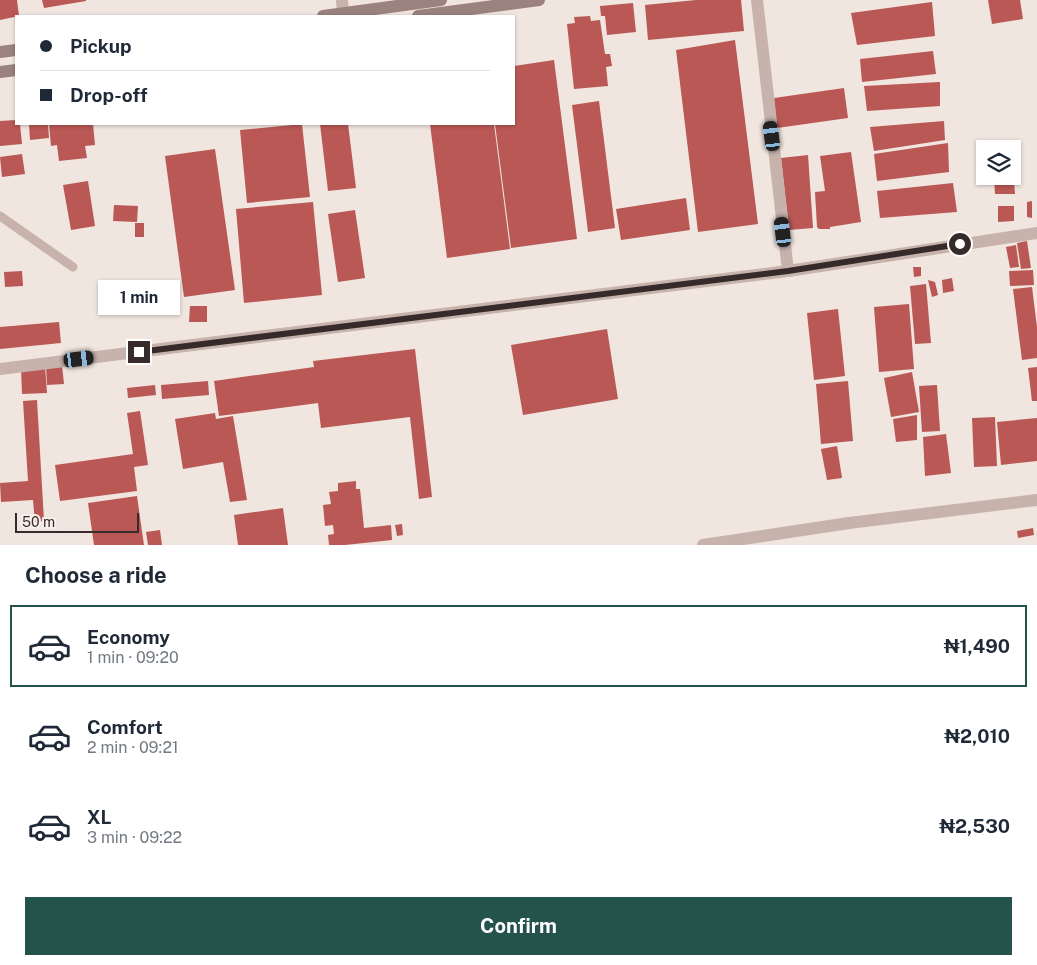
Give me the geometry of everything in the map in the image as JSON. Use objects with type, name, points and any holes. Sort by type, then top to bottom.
[{"type":"main road","points":[[333,15],[441,0]]},
{"type":"main road","points":[[426,15],[539,0]]},
{"type":"main road","points":[[0,52],[15,50]]},
{"type":"main road","points":[[0,72],[15,70]]},
{"type":"street","points":[[342,0],[343,14]]},
{"type":"street","points":[[757,0],[788,271]]},
{"type":"street","points":[[0,369],[788,271],[1037,233]]},
{"type":"street","points":[[703,545],[849,523],[1037,500]]},
{"type":"lane","points":[[0,216],[73,267]]},
{"type":"building","points":[[0,0],[17,0],[19,15],[0,20]]},
{"type":"building","points":[[42,0],[86,0],[86,1],[44,8]]},
{"type":"building","points":[[696,0],[741,0],[744,31],[648,40],[645,5]]},
{"type":"building","points":[[988,0],[1020,0],[1023,19],[992,24]]},
{"type":"building","points":[[932,2],[935,36],[857,45],[851,13]]},
{"type":"building","points":[[633,3],[636,32],[607,35],[605,16],[601,16],[600,6]]},
{"type":"building","points":[[590,16],[591,21],[600,20],[605,54],[610,54],[612,66],[606,67],[608,86],[574,89],[567,24],[575,23],[574,17]]},
{"type":"building","points":[[735,40],[758,224],[698,232],[676,50]]},
{"type":"building","points":[[933,51],[936,74],[862,82],[860,59]]},
{"type":"building","points":[[554,60],[577,239],[511,248],[495,125],[515,125],[515,66]]},
{"type":"building","points":[[940,82],[940,106],[867,111],[864,86]]},
{"type":"building","points":[[844,88],[848,118],[777,128],[774,98]]},
{"type":"building","points":[[599,101],[615,228],[588,232],[572,105]]},
{"type":"building","points":[[15,120],[15,125],[20,125],[22,144],[0,146],[0,121]]},
{"type":"building","points":[[944,121],[945,140],[874,151],[870,127]]},
{"type":"building","points":[[29,125],[48,125],[49,138],[30,140]]},
{"type":"building","points":[[49,125],[93,125],[95,145],[85,146],[87,158],[59,161],[57,145],[51,146]]},
{"type":"building","points":[[302,125],[310,197],[247,203],[240,130]]},
{"type":"building","points":[[320,125],[348,125],[356,188],[328,191]]},
{"type":"building","points":[[430,125],[494,125],[510,249],[447,258]]},
{"type":"building","points":[[948,143],[949,172],[877,181],[874,154]]},
{"type":"building","points":[[215,149],[235,290],[184,297],[165,156]]},
{"type":"building","points":[[851,152],[861,222],[830,227],[830,229],[819,229],[817,227],[815,192],[825,191],[820,156]]},
{"type":"building","points":[[22,154],[25,174],[2,177],[0,157]]},
{"type":"building","points":[[808,155],[813,228],[789,230],[781,158]]},
{"type":"building","points":[[88,181],[95,226],[71,230],[63,185]]},
{"type":"building","points":[[953,183],[957,212],[880,218],[877,191]]},
{"type":"building","points":[[994,185],[1014,185],[1015,194],[995,194]]},
{"type":"building","points":[[686,198],[690,230],[621,240],[616,209]]},
{"type":"building","points":[[1032,201],[1032,218],[1027,217],[1027,202]]},
{"type":"building","points":[[313,202],[322,295],[244,303],[236,209]]},
{"type":"building","points":[[114,205],[138,206],[137,222],[113,221]]},
{"type":"building","points":[[998,206],[1014,206],[1014,221],[998,222]]},
{"type":"building","points":[[355,210],[365,278],[338,282],[328,214]]},
{"type":"building","points":[[135,223],[144,223],[144,237],[135,237]]},
{"type":"building","points":[[1027,241],[1031,268],[1021,269],[1017,243]]},
{"type":"building","points":[[1016,245],[1019,267],[1010,268],[1006,247]]},
{"type":"building","points":[[913,267],[921,267],[921,276],[914,277]]},
{"type":"building","points":[[1033,270],[1034,285],[1010,286],[1009,271]]},
{"type":"building","points":[[22,271],[23,286],[5,287],[4,272]]},
{"type":"building","points":[[952,278],[954,291],[943,293],[942,280]]},
{"type":"building","points":[[928,280],[935,282],[938,295],[932,297]]},
{"type":"building","points":[[926,284],[931,343],[915,344],[910,286]]},
{"type":"building","points":[[1032,287],[1037,327],[1037,358],[1022,360],[1013,289]]},
{"type":"building","points":[[909,304],[914,369],[879,372],[874,307]]},
{"type":"building","points":[[190,306],[207,306],[207,322],[189,322]]},
{"type":"building","points":[[838,309],[845,376],[814,380],[807,313]]},
{"type":"building","points":[[59,322],[61,343],[0,349],[0,327]]},
{"type":"building","points":[[607,329],[618,399],[523,415],[511,345]]},
{"type":"building","points":[[415,349],[432,497],[419,499],[410,417],[321,428],[318,403],[219,416],[214,381],[314,367],[313,361]]},
{"type":"building","points":[[62,365],[64,384],[47,385],[46,366]]},
{"type":"building","points":[[45,366],[47,393],[22,394],[21,368]]},
{"type":"building","points":[[1037,367],[1037,401],[1032,401],[1028,368]]},
{"type":"building","points":[[912,372],[919,412],[891,417],[884,378]]},
{"type":"building","points":[[208,381],[209,395],[162,399],[161,385]]},
{"type":"building","points":[[848,381],[853,441],[821,444],[816,384]]},
{"type":"building","points":[[155,385],[156,395],[128,398],[127,388]]},
{"type":"building","points":[[937,385],[940,431],[922,432],[919,386]]},
{"type":"building","points":[[37,400],[44,521],[35,522],[33,500],[1,502],[0,483],[28,481],[23,401]]},
{"type":"building","points":[[140,411],[148,465],[134,467],[137,491],[60,501],[55,465],[133,454],[127,413]]},
{"type":"building","points":[[215,413],[216,419],[233,416],[247,500],[230,502],[223,462],[183,469],[175,419]]},
{"type":"building","points":[[917,415],[917,440],[896,442],[893,419]]},
{"type":"building","points":[[995,417],[997,466],[974,467],[972,418]]},
{"type":"building","points":[[1037,418],[1037,461],[1001,465],[997,422]]},
{"type":"building","points":[[946,434],[951,473],[925,476],[923,437]]},
{"type":"building","points":[[837,446],[842,478],[827,480],[821,449]]},
{"type":"building","points":[[356,481],[356,489],[360,489],[364,528],[391,525],[392,540],[329,545],[328,535],[334,534],[333,525],[325,526],[323,505],[331,504],[329,492],[338,491],[338,483]]},
{"type":"building","points":[[137,496],[144,545],[94,545],[88,503]]},
{"type":"building","points":[[283,508],[288,545],[238,545],[234,515]]},
{"type":"building","points":[[402,524],[403,535],[397,536],[395,525]]},
{"type":"building","points":[[1033,528],[1034,535],[1018,538],[1017,531]]},
{"type":"building","points":[[160,530],[162,545],[148,545],[146,532]]},
{"type":"route","points":[[139,352],[788,271],[960,244]]}]
